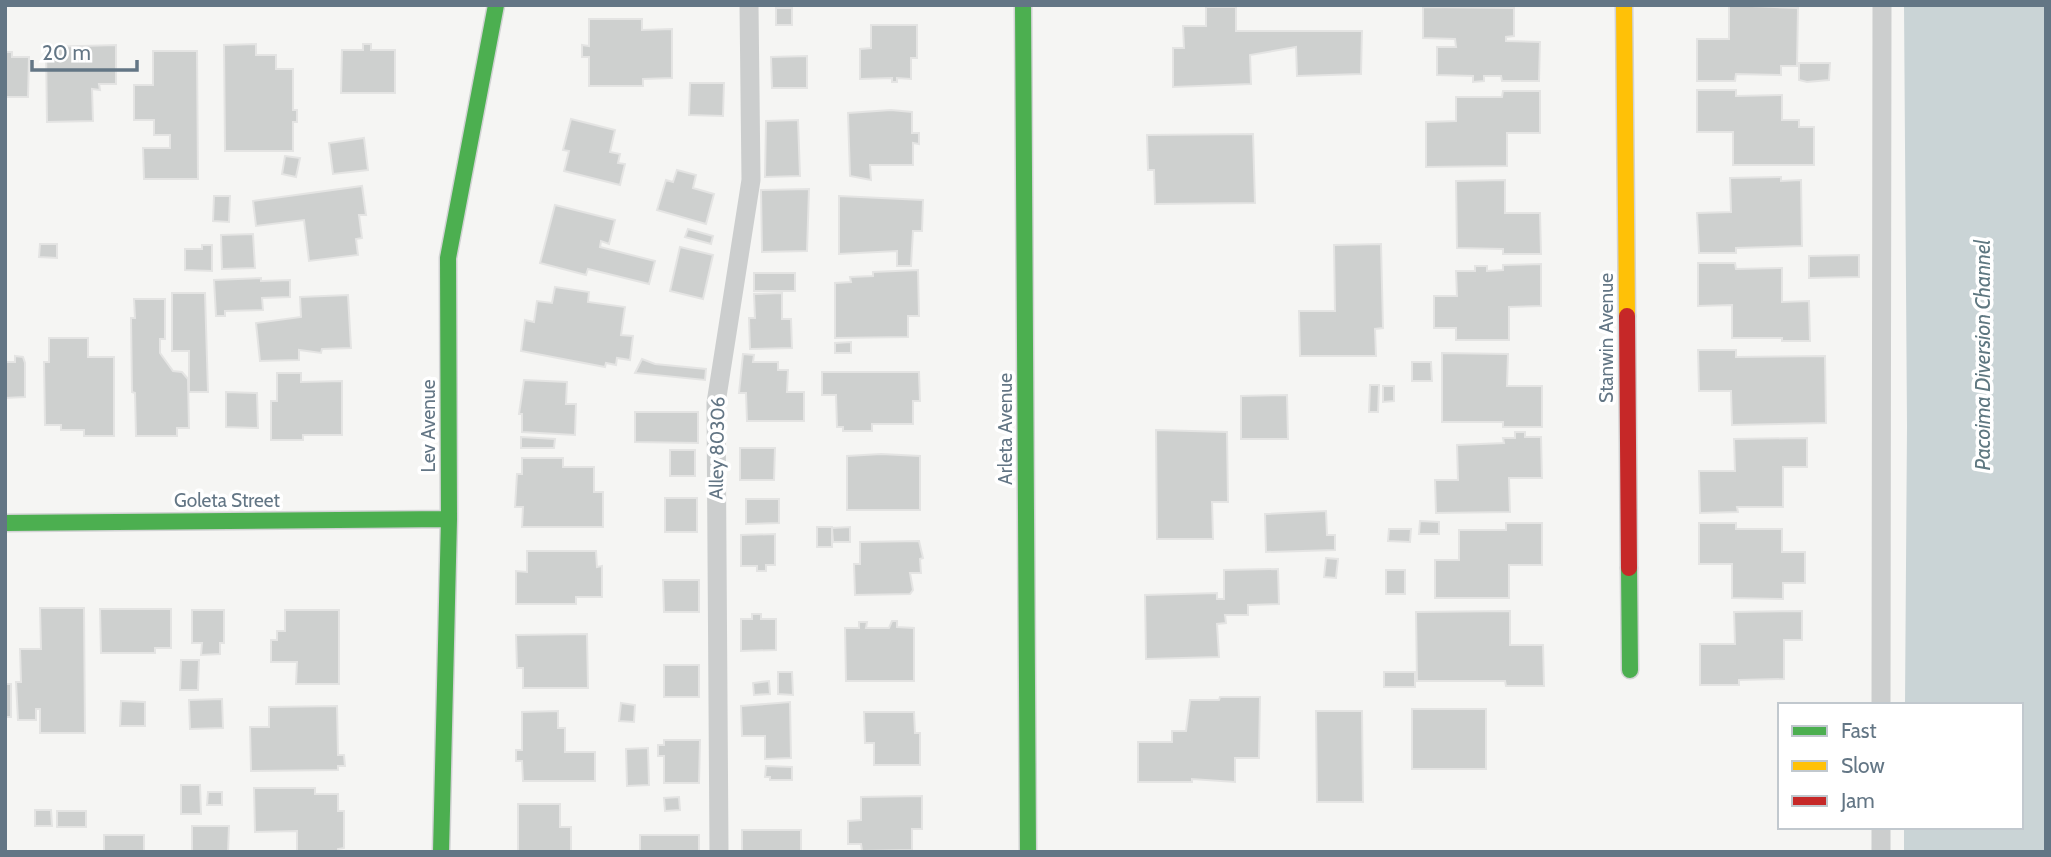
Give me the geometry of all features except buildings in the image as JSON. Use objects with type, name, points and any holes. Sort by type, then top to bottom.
[{"type":"street","name":"Lev Avenue","points":[[441,852],[449,519],[448,258],[496,5]]},
{"type":"street","name":"Arleta Avenue","points":[[1023,5],[1028,852]]},
{"type":"street","name":"Stanwin Avenue","points":[[1624,5],[1630,670]]},
{"type":"street","name":"Goleta Street","points":[[5,523],[449,519]]},
{"type":"lane","name":"Alley 80306","points":[[719,852],[716,403],[751,180],[749,5]]},
{"type":"lane","points":[[1881,703],[1882,5]]},
{"type":"lane","points":[[1881,829],[1881,852]]},
{"type":"water","name":"Pacoima Diversion Channel","points":[[1904,5],[2046,5],[2046,852],[1904,852],[1904,829],[2023,829],[2023,703],[1905,703],[1907,426]]},
{"type":"traffic: fast","points":[[441,852],[449,519],[448,258],[496,5]]},
{"type":"traffic: fast","points":[[1023,5],[1028,852]]},
{"type":"traffic: fast","points":[[5,523],[449,519]]},
{"type":"traffic: fast","points":[[1629,568],[1630,670]]},
{"type":"traffic: slow","points":[[1624,5],[1627,316]]},
{"type":"traffic: jam","points":[[1627,316],[1629,568]]}]
